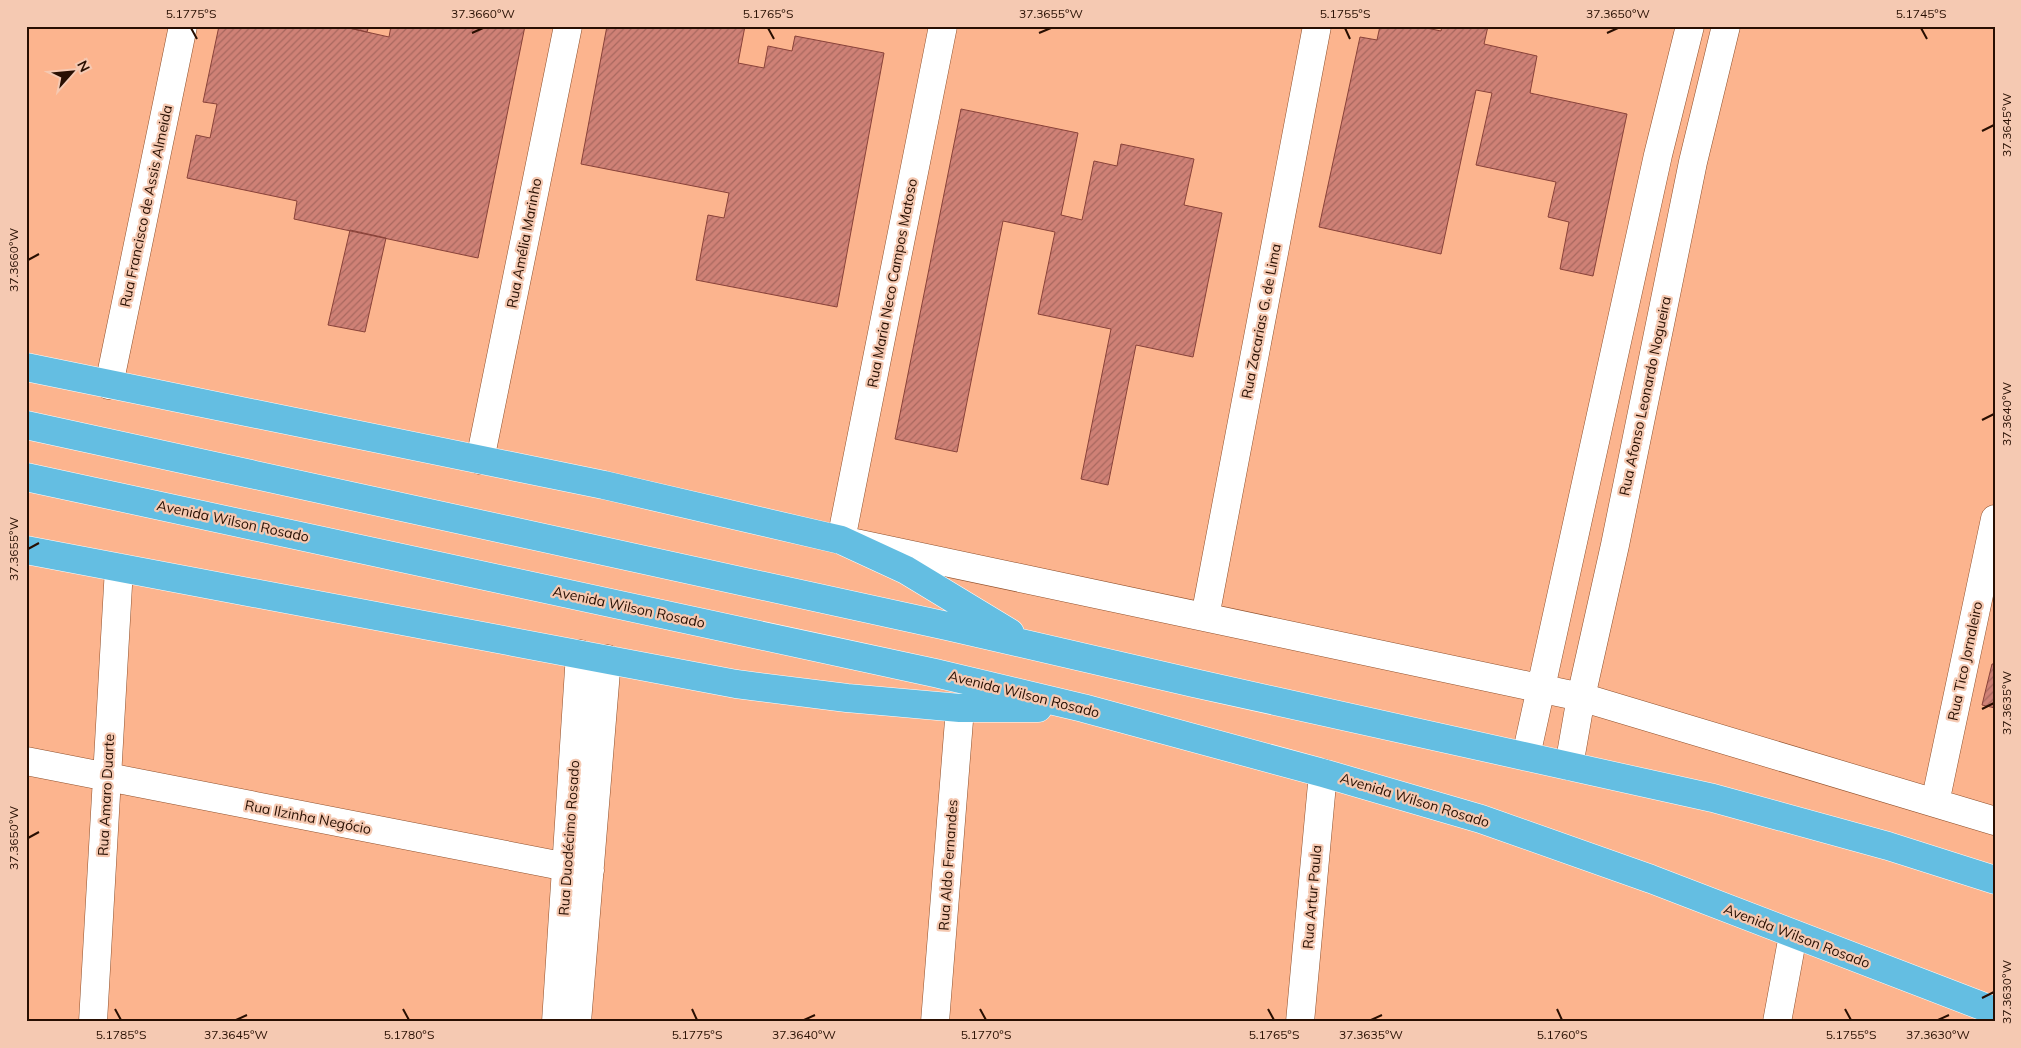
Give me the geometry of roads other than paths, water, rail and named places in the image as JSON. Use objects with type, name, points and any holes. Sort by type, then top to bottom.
[{"type":"highway","points":[[26,367],[604,485],[841,540],[906,570],[1028,644]]},
{"type":"highway","points":[[26,425],[947,626],[1194,684],[1713,798],[1888,846],[1995,880]]},
{"type":"highway","name":"Avenida Wilson Rosado","points":[[26,476],[935,672],[1083,708],[1323,773],[1481,819],[1651,879],[1995,1011]]},
{"type":"highway","points":[[26,550],[608,658],[736,684],[847,698],[960,708],[1083,708]]},
{"type":"street","name":"Rua Francisco de Assis Almeida","points":[[109,385],[183,26]]},
{"type":"street","name":"Rua Amélia Marinho","points":[[480,460],[568,26]]},
{"type":"street","name":"Rua Maria Neco Campos Matoso","points":[[841,540],[943,26]]},
{"type":"street","name":"Rua Zacarias G. de Lima","points":[[1205,617],[1317,26]]},
{"type":"street","points":[[1526,756],[1658,156],[1690,26]]},
{"type":"street","name":"Rua Afonso Leonardo Nogueira","points":[[1569,766],[1581,697],[1615,545],[1693,162],[1726,26]]},
{"type":"street","points":[[1658,156],[1693,162]]},
{"type":"street","name":"Rua Tico Jornaleiro","points":[[1935,803],[1985,621],[1995,519]]},
{"type":"street","points":[[841,540],[1581,697],[1995,821]]},
{"type":"street","name":"Rua Amaro Duarte","points":[[93,1022],[119,568]]},
{"type":"street","name":"Rua Duodécimo Rosado","points":[[577,1022],[580,654]]},
{"type":"street","name":"Rua Duodécimo Rosado","points":[[556,1022],[608,658]]},
{"type":"street","name":"Rua Aldo Fernandes","points":[[935,1022],[960,708]]},
{"type":"street","name":"Rua Ilzinha Negócio","points":[[26,762],[578,869]]},
{"type":"street","name":"Rua Artur Paula","points":[[1300,1022],[1323,773]]},
{"type":"street","points":[[1777,1022],[1793,935]]}]
